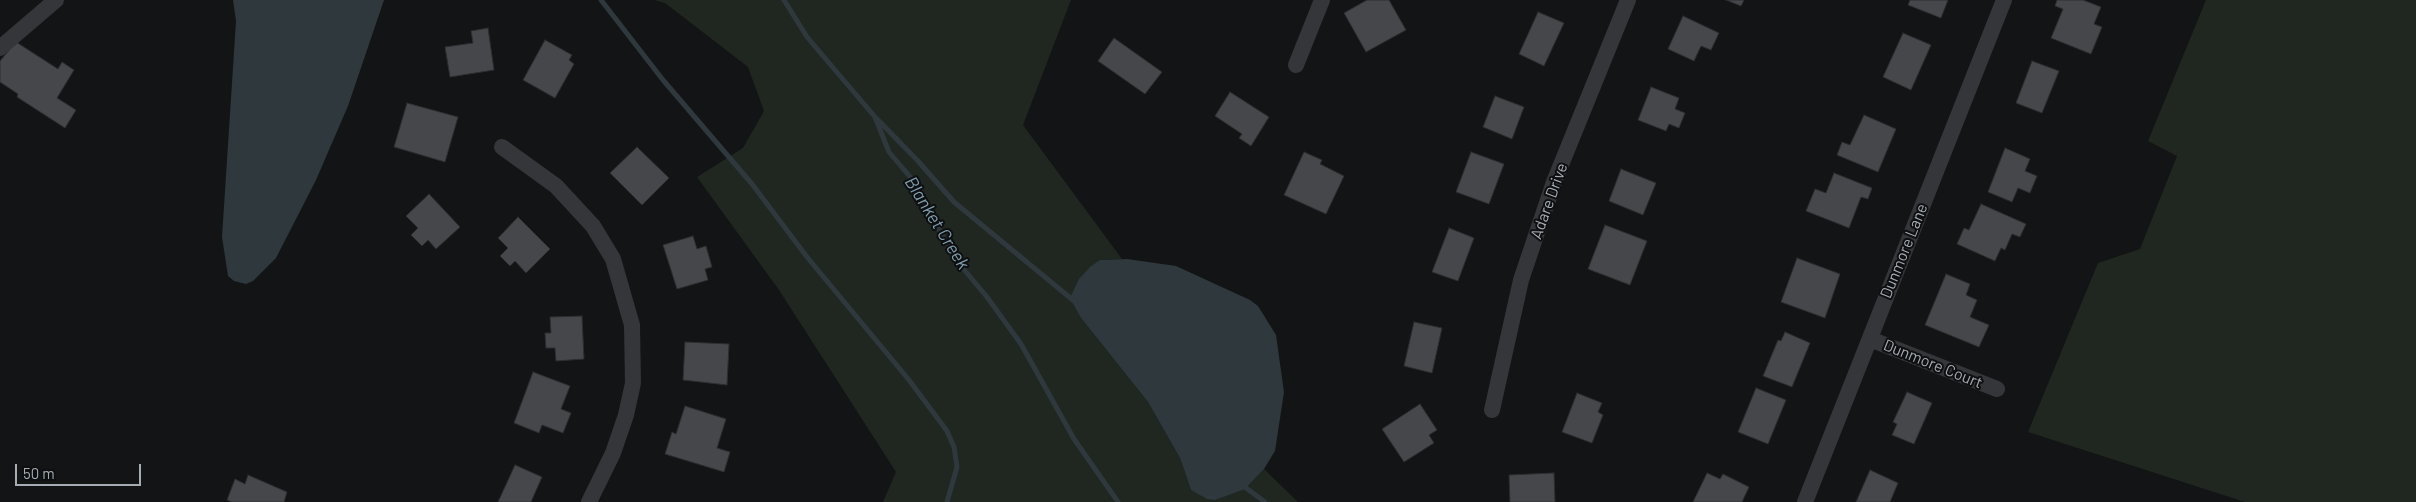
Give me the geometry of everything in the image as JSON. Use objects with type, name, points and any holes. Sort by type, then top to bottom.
[{"type":"street","points":[[0,48],[56,0]]},
{"type":"street","points":[[1296,65],[1322,0]]},
{"type":"street","name":"Adare Drive","points":[[1492,410],[1521,280],[1554,182],[1628,0]]},
{"type":"street","name":"Dunmore Lane","points":[[1805,502],[2004,0]]},
{"type":"street","points":[[502,147],[556,186],[593,226],[613,260],[632,325],[633,383],[626,415],[612,453],[589,502]]},
{"type":"street","name":"Dunmore Court","points":[[1870,338],[1997,389]]},
{"type":"shaded area","points":[[233,0],[384,0],[348,106],[316,180],[276,258],[253,281],[246,284],[234,281],[228,276],[222,237],[236,21]]},
{"type":"shaded area","points":[[654,0],[1071,0],[1023,125],[1122,259],[1100,260],[1071,298],[1081,318],[1148,402],[1180,458],[1191,490],[1245,489],[1264,469],[1298,502],[883,502],[896,472],[779,290],[697,177],[743,148],[764,111],[748,67],[665,3]]},
{"type":"shaded area","points":[[2206,0],[2416,0],[2416,502],[2245,502],[2028,432],[2098,263],[2140,249],[2177,156],[2148,141]]},
{"type":"shaded area","points":[[1127,259],[1176,266],[1250,300],[1258,306],[1276,335],[1284,392],[1275,451],[1264,469],[1245,489],[1215,500],[1207,499],[1191,490],[1180,458],[1148,402],[1081,318],[1070,298],[1079,279],[1090,267],[1100,260]]},
{"type":"building","points":[[1367,0],[1389,0],[1406,30],[1366,52],[1344,13]]},
{"type":"building","points":[[1726,0],[1744,0],[1741,6]]},
{"type":"building","points":[[1910,0],[1948,0],[1941,18],[1908,5]]},
{"type":"building","points":[[2057,0],[2083,0],[2101,7],[2094,24],[2102,27],[2091,54],[2051,38],[2063,9],[2055,6]]},
{"type":"building","points":[[1538,12],[1564,23],[1544,66],[1519,54]]},
{"type":"building","points":[[1683,16],[1719,33],[1711,50],[1701,46],[1694,61],[1668,49]]},
{"type":"building","points":[[488,28],[494,70],[450,77],[445,47],[473,43],[471,31]]},
{"type":"building","points":[[1903,33],[1931,45],[1911,90],[1883,77]]},
{"type":"building","points":[[1114,38],[1162,72],[1145,94],[1098,61]]},
{"type":"building","points":[[545,40],[572,55],[569,60],[574,64],[555,98],[523,80]]},
{"type":"building","points":[[16,42],[58,69],[62,62],[74,70],[57,98],[76,110],[65,128],[17,97],[18,94],[0,82],[0,61]]},
{"type":"building","points":[[2032,61],[2059,71],[2042,113],[2016,103]]},
{"type":"building","points":[[1651,87],[1679,98],[1675,109],[1685,113],[1679,128],[1669,124],[1666,131],[1638,120]]},
{"type":"building","points":[[1230,92],[1269,117],[1251,146],[1239,138],[1242,134],[1215,116]]},
{"type":"building","points":[[1495,96],[1524,107],[1512,139],[1483,127]]},
{"type":"building","points":[[407,103],[458,117],[445,162],[394,147]]},
{"type":"building","points":[[1864,115],[1896,129],[1878,172],[1837,155],[1842,142],[1850,145]]},
{"type":"building","points":[[637,147],[669,178],[642,205],[610,173]]},
{"type":"building","points":[[2005,148],[2030,159],[2025,171],[2037,176],[2030,193],[2018,188],[2012,202],[1988,192]]},
{"type":"building","points":[[1304,152],[1322,160],[1320,164],[1344,176],[1326,214],[1284,195]]},
{"type":"building","points":[[1471,152],[1504,164],[1489,204],[1456,192]]},
{"type":"building","points":[[1621,169],[1656,183],[1643,215],[1609,201]]},
{"type":"building","points":[[1834,173],[1872,188],[1868,199],[1861,197],[1849,228],[1806,211],[1815,189],[1826,193]]},
{"type":"building","points":[[429,194],[460,227],[436,249],[428,240],[422,246],[411,235],[418,228],[406,216]]},
{"type":"building","points":[[1981,204],[2026,224],[2020,237],[2012,234],[2005,250],[2001,248],[1995,261],[1957,244],[1964,228],[1969,230]]},
{"type":"building","points":[[518,217],[550,249],[526,273],[515,261],[510,266],[500,256],[508,248],[498,238]]},
{"type":"building","points":[[1605,225],[1647,241],[1630,285],[1588,269]]},
{"type":"building","points":[[1449,228],[1474,238],[1458,281],[1432,272]]},
{"type":"building","points":[[693,236],[697,249],[706,246],[712,267],[705,269],[708,280],[677,289],[663,245]]},
{"type":"building","points":[[1797,258],[1840,274],[1825,318],[1781,302]]},
{"type":"building","points":[[1946,274],[1970,284],[1966,295],[1977,300],[1970,317],[1989,325],[1979,347],[1925,325]]},
{"type":"building","points":[[582,316],[584,359],[556,361],[555,348],[546,348],[545,333],[551,333],[550,317]]},
{"type":"building","points":[[1414,322],[1442,328],[1432,373],[1404,366]]},
{"type":"building","points":[[1785,332],[1810,343],[1792,387],[1763,376],[1778,340],[1781,341]]},
{"type":"building","points":[[685,342],[729,344],[727,385],[683,380]]},
{"type":"building","points":[[533,372],[570,386],[561,409],[571,413],[563,433],[542,425],[539,433],[514,423]]},
{"type":"building","points":[[1756,388],[1786,400],[1768,444],[1738,432]]},
{"type":"building","points":[[1907,392],[1932,403],[1914,444],[1892,435],[1897,424],[1893,422]]},
{"type":"building","points":[[1577,393],[1602,403],[1598,412],[1603,415],[1592,443],[1562,432]]},
{"type":"building","points":[[1420,404],[1437,430],[1429,435],[1434,443],[1404,462],[1382,429]]},
{"type":"building","points":[[685,406],[726,419],[717,448],[730,452],[724,472],[665,454],[672,432],[676,434]]},
{"type":"building","points":[[515,465],[542,477],[531,502],[498,502]]},
{"type":"building","points":[[1870,470],[1898,483],[1890,502],[1856,502]]},
{"type":"building","points":[[1554,473],[1555,502],[1510,502],[1509,475]]},
{"type":"building","points":[[1707,473],[1720,479],[1723,474],[1749,487],[1742,502],[1693,502]]},
{"type":"building","points":[[248,475],[287,492],[284,502],[232,502],[227,500],[235,479],[245,484]]},
{"type":"waterway","points":[[601,0],[663,80],[752,184],[807,257],[909,380],[947,431],[954,447],[957,467],[947,502]]},
{"type":"waterway","name":"Blanket Creek","points":[[784,0],[807,37],[875,117],[889,152],[911,178],[956,260],[987,297],[1021,344],[1074,439],[1118,502]]},
{"type":"waterway","points":[[877,119],[954,202],[1074,301]]},
{"type":"waterway","points":[[1242,485],[1265,502]]}]
